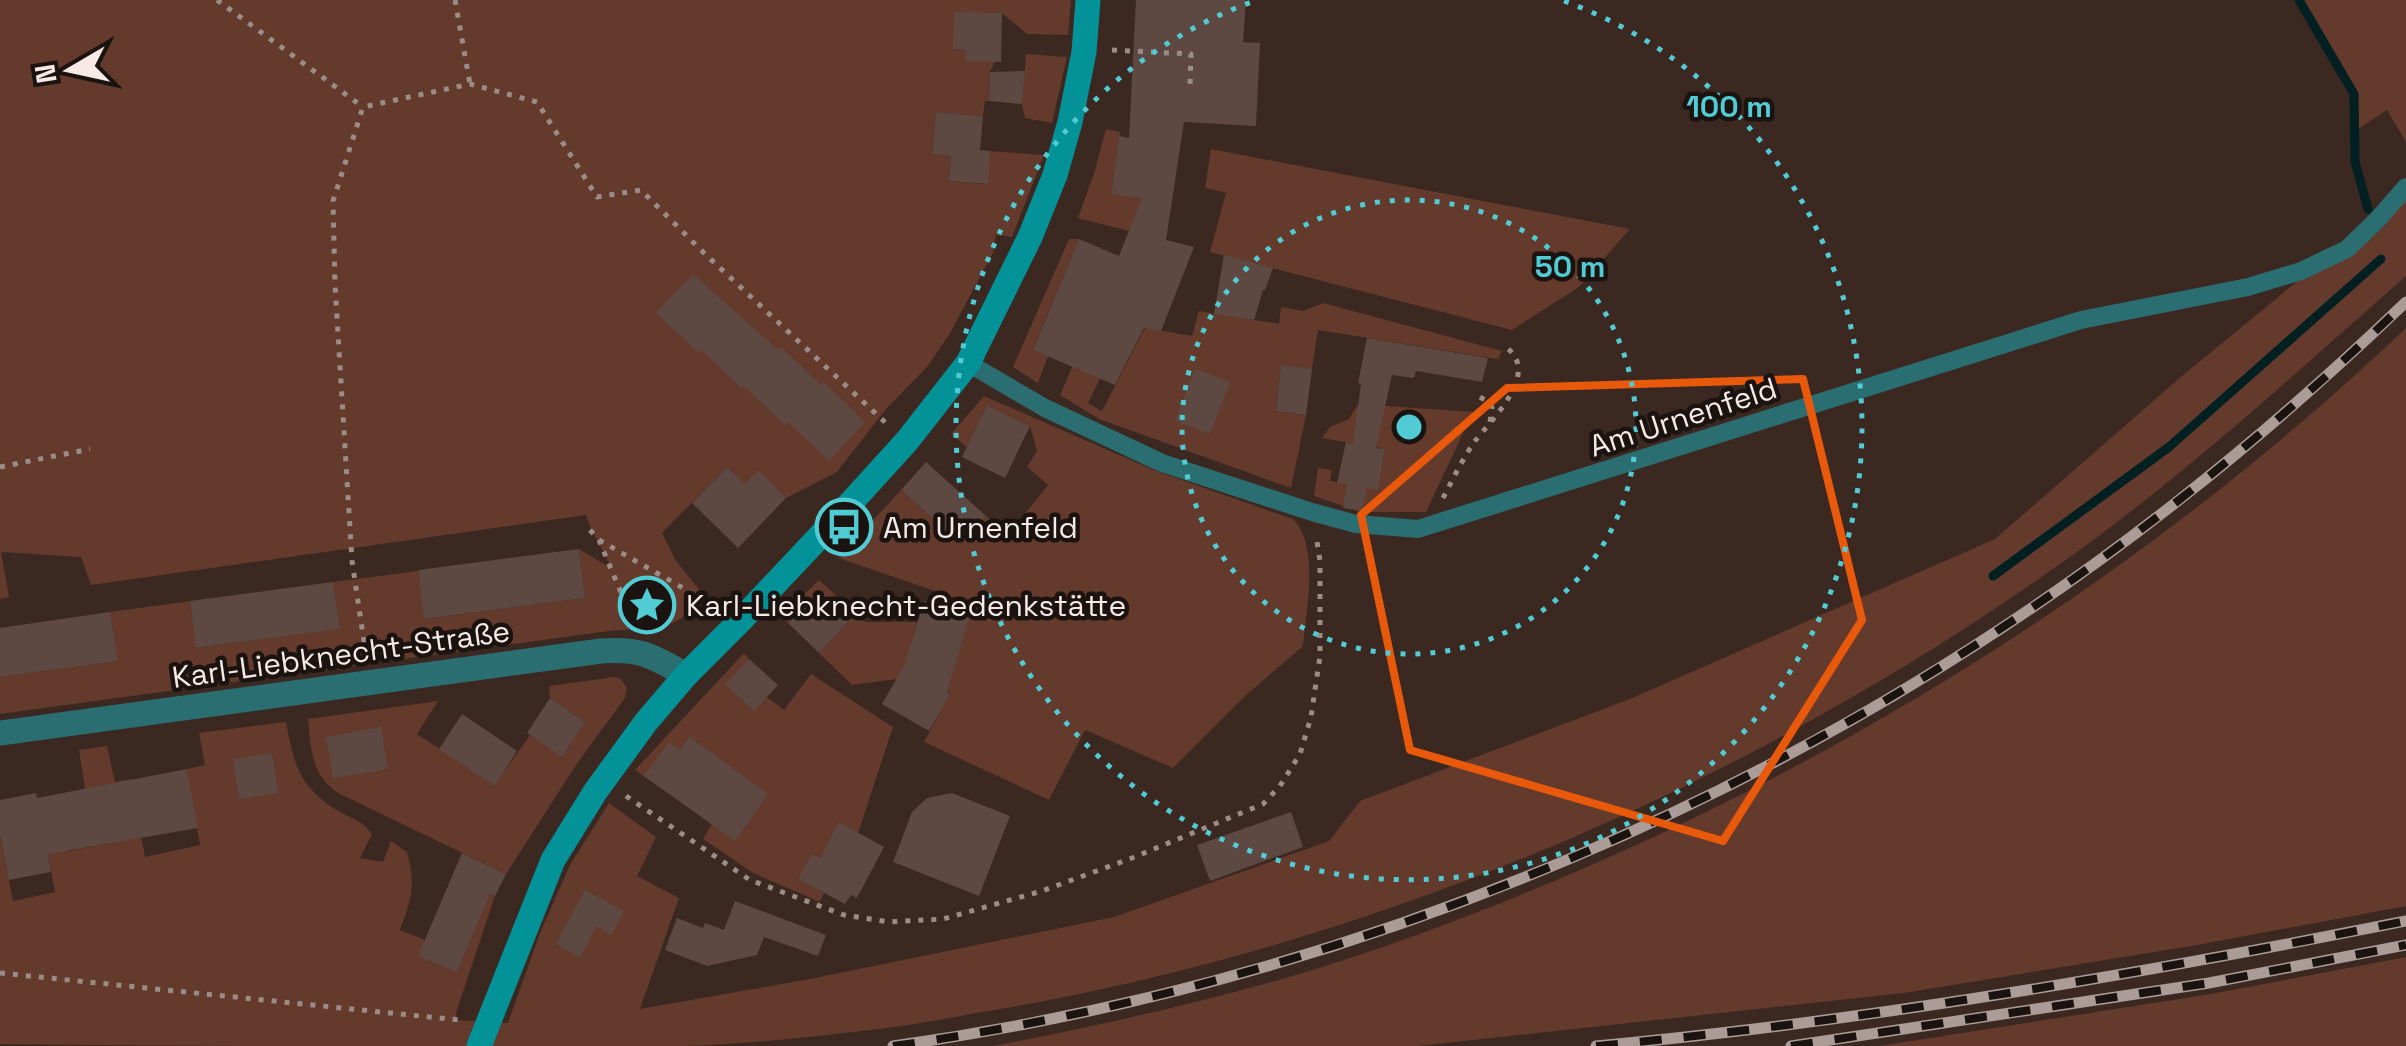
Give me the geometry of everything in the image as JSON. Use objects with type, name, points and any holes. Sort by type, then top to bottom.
[{"type":"street","points":[[479,1046],[552,860],[604,780],[686,674],[906,441],[968,363],[1030,238],[1055,175],[1084,49],[1088,0]]},
{"type":"street","name":"Karl-Liebknecht-Straße","points":[[0,733],[601,651],[625,649],[646,653],[686,674]]},
{"type":"lane","name":"Am Urnenfeld","points":[[968,363],[1045,408],[1162,463],[1356,524],[1418,528],[2080,320],[2248,286],[2301,271],[2347,249],[2406,187]]},
{"type":"path","points":[[218,0],[363,107],[470,84],[537,102],[597,197],[641,190],[890,427]]},
{"type":"path","points":[[456,0],[470,84]]},
{"type":"path","points":[[1084,49],[1191,54],[1190,85]]},
{"type":"path","points":[[363,107],[333,201],[352,561],[371,683]]},
{"type":"path","points":[[1427,526],[1474,443],[1510,397],[1518,378],[1516,360],[1504,346]]},
{"type":"path","points":[[1480,397],[1490,402],[1492,408],[1489,424]]},
{"type":"path","points":[[0,466],[90,450]]},
{"type":"path","points":[[604,780],[750,880],[844,915],[889,922],[942,920],[1042,891],[1132,858],[1263,804],[1300,754],[1311,718],[1320,656],[1320,561],[1312,512]]},
{"type":"path","points":[[590,530],[600,540],[740,621]]},
{"type":"path","points":[[600,540],[646,653]]},
{"type":"path","points":[[0,974],[437,1019]]},
{"type":"highlighted area","points":[[1803,379],[1862,620],[1723,841],[1410,750],[1361,515],[1507,388]]},
{"type":"shaded area","points":[[0,0],[1071,0],[1068,35],[1027,34],[1002,13],[953,49],[966,50],[966,61],[987,50],[1001,50],[990,72],[989,101],[985,101],[983,116],[936,112],[932,154],[951,156],[949,181],[987,184],[990,151],[1044,155],[1012,237],[996,235],[993,253],[949,335],[927,367],[886,409],[837,472],[786,498],[758,471],[745,484],[727,467],[662,533],[676,561],[699,589],[694,604],[676,621],[650,628],[0,714],[0,677],[117,661],[110,612],[190,601],[197,648],[339,629],[333,582],[418,571],[425,619],[585,598],[579,549],[611,568],[586,515],[91,585],[81,557],[1,552],[9,597],[0,599]]},
{"type":"shaded area","points":[[2299,0],[2406,0],[2406,142],[2387,110],[2355,131],[2354,93]]},
{"type":"shaded area","points":[[1026,54],[1067,57],[1052,123],[1025,118],[1022,104]]},
{"type":"shaded area","points":[[1106,129],[1120,132],[1111,193],[1172,203],[1160,239],[1078,218]]},
{"type":"shaded area","points":[[1211,149],[1630,229],[1579,287],[1512,330],[1210,252],[1226,193],[1205,188]]},
{"type":"shaded area","points":[[2406,192],[2406,276],[2189,465],[2053,569],[1933,649],[1808,722],[1680,789],[1548,848],[1413,900],[1276,945],[1136,981],[922,1023],[805,1037],[682,1046],[0,1044],[0,835],[13,901],[55,892],[38,801],[57,797],[68,851],[112,843],[85,789],[79,750],[107,746],[115,782],[131,779],[145,857],[200,845],[187,769],[205,765],[199,733],[286,722],[296,763],[307,785],[372,834],[360,858],[383,862],[391,841],[407,852],[411,892],[400,930],[425,940],[457,972],[481,915],[472,885],[495,896],[456,1020],[508,1023],[540,933],[570,865],[609,803],[656,837],[637,876],[679,898],[640,1009],[1114,917],[1329,841],[1360,801],[1632,698],[1995,539],[2182,376]]},
{"type":"shaded area","points":[[1069,239],[1079,239],[1033,349],[1048,356],[1038,383],[1013,367]]},
{"type":"shaded area","points":[[1323,303],[1502,351],[1498,359],[1318,330],[1312,369],[1281,366],[1276,411],[1306,415],[1291,488],[1099,419],[1060,395],[1096,312],[1128,322],[1088,403],[1102,411],[1145,328],[1192,336],[1199,311],[1279,324],[1281,307],[1303,311]]},
{"type":"shaded area","points":[[2406,328],[2406,906],[1904,993],[1418,1046],[993,1046],[1210,998],[1370,952],[1557,880],[1690,820],[1819,754],[1945,681],[2067,602],[2185,516],[2298,425]]},
{"type":"shaded area","points":[[984,396],[1156,471],[1293,519],[1301,531],[1309,562],[1303,646],[1244,697],[1173,768],[1085,730],[1049,800],[924,742],[950,693],[904,667],[897,679],[852,685],[819,653],[848,622],[818,593],[788,623],[781,617],[819,580],[865,622],[917,622],[911,643],[957,657],[973,604],[838,558],[901,490],[961,544],[986,516],[1008,535],[1048,485],[1027,467],[1037,451],[1030,426],[987,405],[967,447],[951,434]]},
{"type":"shaded area","points":[[1358,404],[1473,412],[1426,512],[1361,512],[1314,496],[1318,468],[1332,470],[1330,481],[1378,489],[1385,449],[1322,438],[1330,427],[1349,419]]},
{"type":"shaded area","points":[[744,653],[749,659],[726,684],[767,697],[784,710],[811,674],[893,727],[858,833],[839,823],[820,858],[799,879],[824,893],[820,902],[753,873],[703,839],[712,824],[635,770]]},
{"type":"shaded area","points":[[614,677],[627,688],[625,698],[576,765],[506,874],[340,794],[323,779],[314,761],[308,719],[438,701],[417,734],[495,785],[530,735],[562,756],[585,722],[550,698],[549,686]]},
{"type":"shaded area","points":[[2406,957],[2406,1046],[1879,1046],[2211,994]]},
{"type":"building","points":[[1136,0],[1246,0],[1243,42],[1260,43],[1256,126],[1184,122],[1166,240],[1194,247],[1161,331],[1144,328],[1115,385],[1033,350],[1079,239],[1119,256],[1142,198],[1111,194],[1119,136],[1129,138]]},
{"type":"building","points":[[954,12],[1002,13],[1001,62],[965,61],[966,50],[953,49]]},
{"type":"building","points":[[1025,71],[1022,104],[989,101],[990,72]]},
{"type":"building","points":[[936,112],[983,116],[980,150],[990,151],[988,184],[949,181],[951,156],[932,154]]},
{"type":"building","points":[[1224,255],[1273,268],[1254,320],[1214,314]]},
{"type":"building","points":[[693,274],[778,350],[781,347],[821,385],[824,382],[865,422],[829,461],[656,313]]},
{"type":"building","points":[[1367,338],[1488,358],[1482,382],[1416,371],[1414,378],[1392,375],[1376,448],[1385,449],[1378,490],[1367,488],[1362,511],[1343,508],[1347,484],[1337,483],[1346,442],[1353,444],[1361,384],[1358,383]]},
{"type":"building","points":[[1281,365],[1312,369],[1306,415],[1276,411]]},
{"type":"building","points":[[1195,369],[1230,382],[1210,434],[1175,421]]},
{"type":"building","points":[[987,405],[1030,426],[1005,478],[962,457]]},
{"type":"building","points":[[926,462],[986,516],[961,544],[901,490]]},
{"type":"building","points":[[727,467],[745,484],[758,470],[786,498],[738,548],[692,503]]},
{"type":"building","points":[[579,549],[585,598],[424,619],[418,570]]},
{"type":"building","points":[[333,582],[340,629],[196,648],[190,601]]},
{"type":"building","points":[[818,592],[848,622],[819,653],[788,623]]},
{"type":"building","points":[[924,601],[970,615],[947,692],[950,694],[929,731],[882,704],[904,666]]},
{"type":"building","points":[[110,612],[118,661],[0,677],[0,628]]},
{"type":"building","points":[[749,659],[778,685],[754,711],[725,684]]},
{"type":"building","points":[[550,698],[585,722],[562,757],[527,733]]},
{"type":"building","points":[[462,714],[517,751],[495,786],[439,749]]},
{"type":"building","points":[[381,727],[388,769],[333,778],[326,737]]},
{"type":"building","points":[[690,737],[768,794],[735,841],[644,776],[669,742],[680,750]]},
{"type":"building","points":[[272,753],[278,793],[239,799],[233,759]]},
{"type":"building","points":[[187,769],[198,828],[48,854],[51,872],[9,880],[0,835],[0,800],[36,793],[37,798]]},
{"type":"building","points":[[952,793],[1010,816],[979,896],[893,862],[912,812],[927,798]]},
{"type":"building","points":[[1291,812],[1303,847],[1210,881],[1197,845]]},
{"type":"building","points":[[839,822],[884,847],[857,898],[851,895],[845,904],[798,879],[812,854],[820,858]]},
{"type":"building","points":[[462,853],[506,874],[495,896],[490,894],[457,972],[418,956]]},
{"type":"building","points":[[585,890],[624,911],[611,935],[596,926],[580,958],[556,944]]},
{"type":"building","points":[[735,901],[826,935],[818,956],[764,937],[757,955],[707,966],[665,950],[677,918],[703,928],[705,923],[724,930]]},
{"type":"waterway","points":[[2299,0],[2354,94],[2355,162],[2368,209]]},
{"type":"waterway","points":[[1993,576],[2169,447],[2381,259]]},
{"type":"railway","points":[[893,1046],[1067,1016],[1238,974],[1407,921],[1572,858],[1733,784],[1888,699],[2037,604],[2238,453],[2406,302]]},
{"type":"railway","points":[[1596,1046],[1800,1023],[2002,994],[2406,921]]},
{"type":"railway","points":[[1791,1046],[2209,983],[2406,945]]},
{"type":"place","name":"Am Urnenfeld","points":[[844,527]]},
{"type":"place","name":"Karl-Liebknecht-Gedenkstätte","points":[[647,605]]}]
